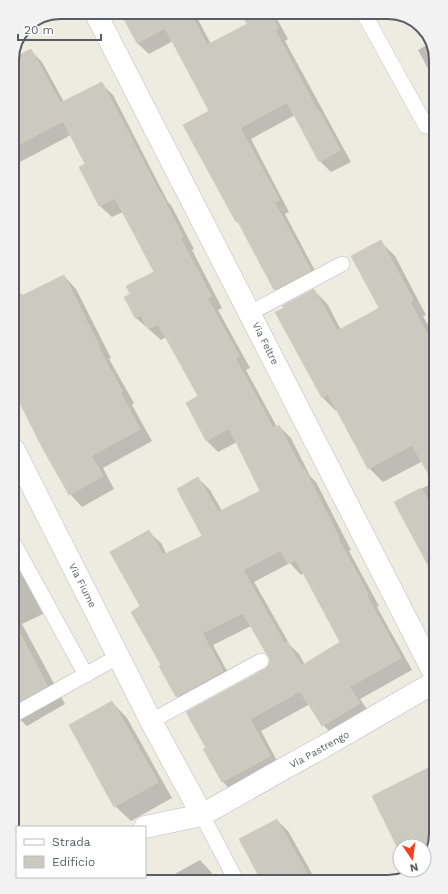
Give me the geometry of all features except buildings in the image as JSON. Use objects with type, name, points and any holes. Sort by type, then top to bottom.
[{"type":"street","name":"Via Feltre","points":[[100,19],[429,663]]},
{"type":"street","name":"Via Fiume","points":[[19,460],[151,721],[202,815]]},
{"type":"street","name":"Via Pastrengo","points":[[146,827],[202,815],[429,685]]},
{"type":"lane","points":[[367,19],[426,126]]},
{"type":"lane","points":[[250,313],[342,264]]},
{"type":"lane","points":[[19,553],[86,675]]},
{"type":"lane","points":[[19,712],[119,656]]},
{"type":"lane","points":[[151,721],[261,661]]},
{"type":"lane","points":[[202,815],[233,875]]}]
